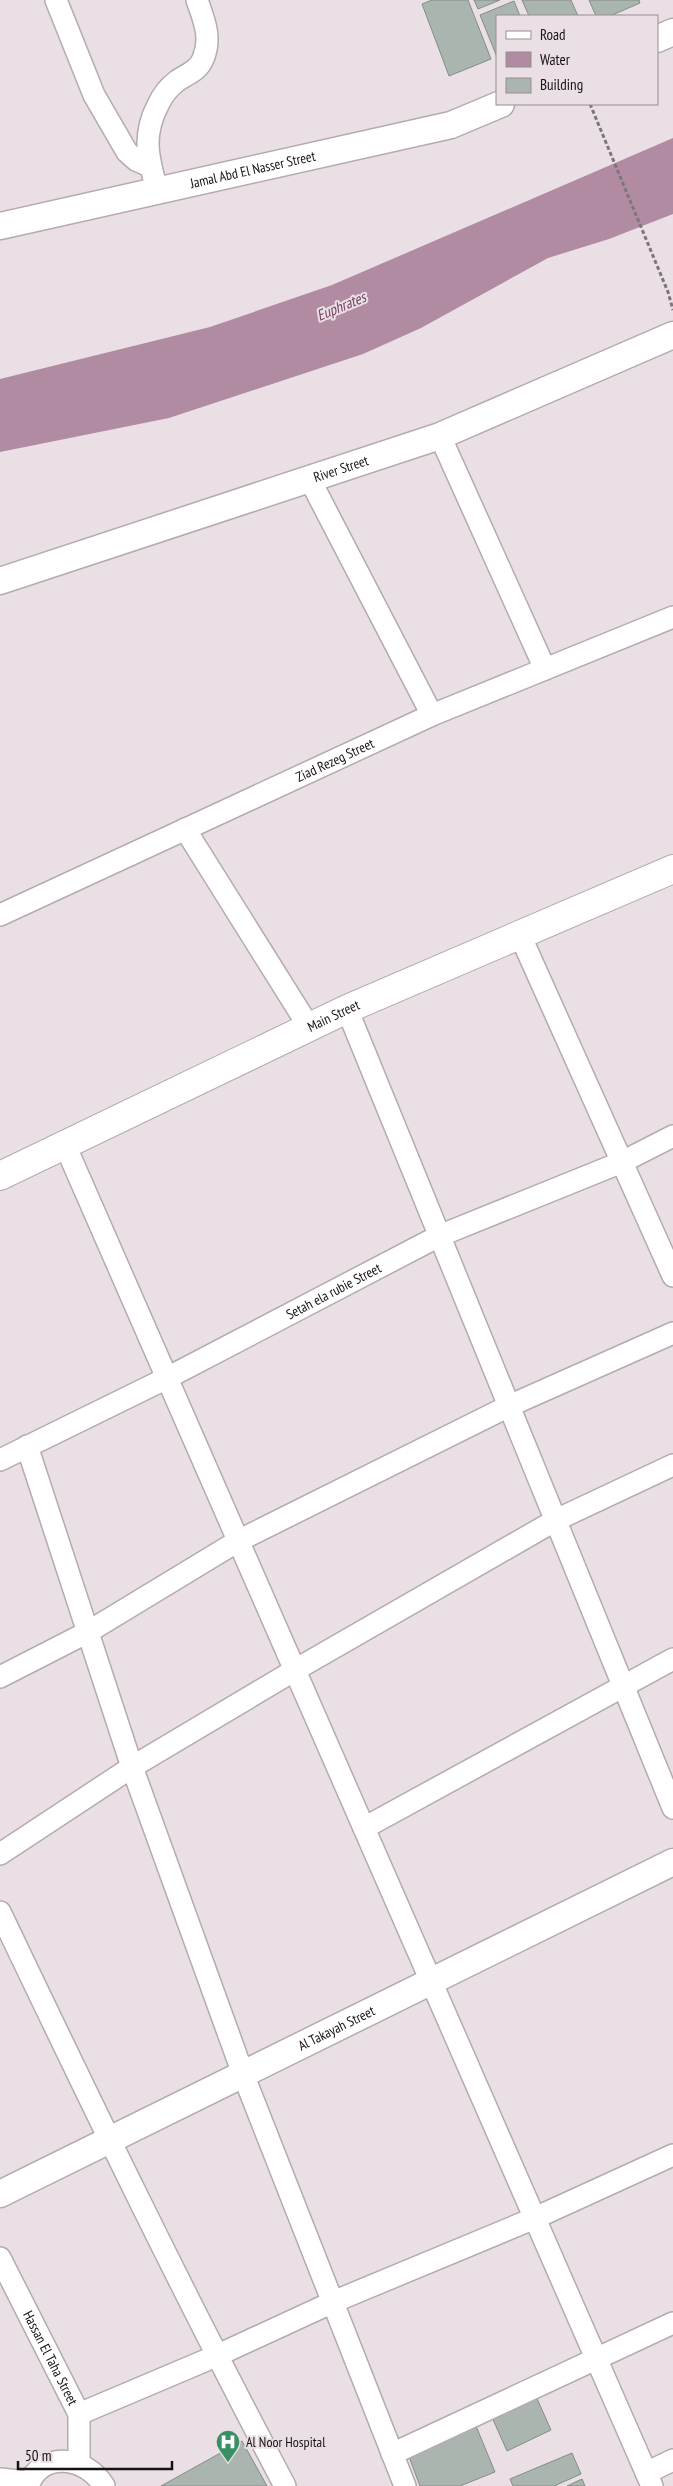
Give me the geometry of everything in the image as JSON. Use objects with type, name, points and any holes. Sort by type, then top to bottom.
[{"type":"main road","name":"Main Street","points":[[0,1176],[347,1009],[673,869]]},
{"type":"street","points":[[56,0],[94,95],[127,152],[154,178]]},
{"type":"street","points":[[154,178],[147,143],[150,121],[163,96],[176,82],[192,74],[202,61],[207,46],[207,28],[197,0]]},
{"type":"street","points":[[658,39],[673,32]]},
{"type":"street","name":"Jamal Abd El Nasser Street","points":[[0,226],[154,178],[452,124],[499,105]]},
{"type":"street","name":"River Street","points":[[0,581],[440,436],[673,334]]},
{"type":"street","points":[[440,436],[545,669]]},
{"type":"street","points":[[309,478],[432,715]]},
{"type":"street","name":"Ziad Rezeg Street","points":[[0,915],[432,715],[673,617]]},
{"type":"street","points":[[186,829],[309,1027]]},
{"type":"street","points":[[520,935],[673,1276]]},
{"type":"street","points":[[347,1009],[673,1808]]},
{"type":"street","name":"Setah ela rubie Street","points":[[0,1460],[167,1378],[440,1236],[622,1162],[673,1136]]},
{"type":"street","points":[[64,1145],[649,2479],[673,2460]]},
{"type":"street","points":[[0,1677],[88,1632],[238,1541],[509,1406],[673,1333]]},
{"type":"street","points":[[27,1446],[132,1767],[243,2074],[405,2486]]},
{"type":"street","points":[[0,1854],[132,1767],[295,1670],[556,1520],[673,1465]]},
{"type":"street","points":[[364,1828],[673,1659]]},
{"type":"street","name":"Al Takayah Street","points":[[0,2194],[673,1862]]},
{"type":"street","points":[[0,1912],[109,2140],[216,2356],[285,2486]]},
{"type":"street","points":[[79,2414],[216,2356],[333,2302],[535,2218],[673,2155]]},
{"type":"street","name":"Hassan El Taha Street","points":[[0,2258],[79,2414],[78,2463]]},
{"type":"street","points":[[392,2454],[673,2323]]},
{"type":"street","points":[[0,2479],[29,2484],[38,2471],[51,2464],[65,2461],[78,2463],[89,2468],[104,2486]]},
{"type":"path","points":[[590,105],[668,292],[673,310]]},
{"type":"water","name":"Euphrates","points":[[673,138],[673,214],[609,239],[548,258],[421,328],[363,354],[169,418],[0,452],[0,379],[210,327],[332,285]]},
{"type":"building","points":[[432,0],[468,0],[491,59],[449,76],[422,4]]},
{"type":"building","points":[[474,0],[500,0],[478,9]]},
{"type":"building","points":[[522,0],[571,0],[578,15],[529,15]]},
{"type":"building","points":[[589,0],[639,0],[640,3],[612,15],[596,15]]},
{"type":"building","points":[[514,1],[520,15],[496,15],[496,55],[480,15]]},
{"type":"building","points":[[535,2394],[551,2430],[507,2451],[491,2415]]},
{"type":"building","points":[[476,2426],[495,2472],[460,2486],[420,2486],[408,2454]]},
{"type":"building","name":"Al Noor Hospital","points":[[242,2441],[267,2486],[161,2486]]},
{"type":"building","points":[[572,2453],[581,2474],[554,2486],[513,2486],[510,2479]]},
{"type":"building","points":[[582,2479],[585,2486],[567,2486]]},
{"type":"place","name":"Al Noor Hospital","points":[[228,2463]]}]
